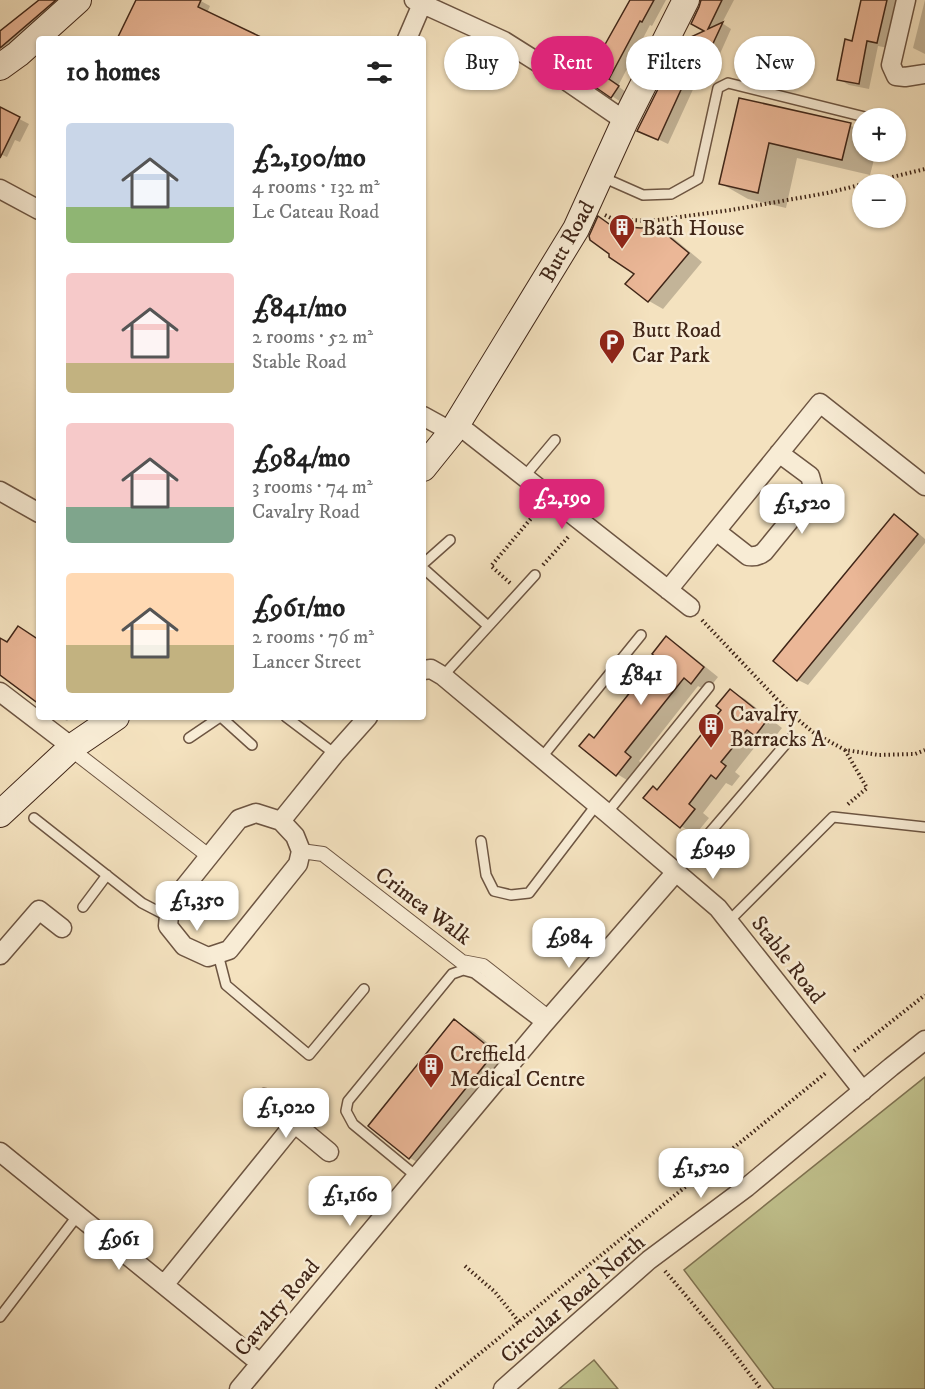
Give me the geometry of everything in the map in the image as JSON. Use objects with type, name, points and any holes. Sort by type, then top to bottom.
[{"type":"main road","points":[[38,36],[78,0]]},
{"type":"main road","name":"Butt Road","points":[[426,464],[454,428],[576,229],[625,121],[686,0]]},
{"type":"main road","points":[[0,67],[36,38]]},
{"type":"main road","points":[[0,814],[72,747],[112,720]]},
{"type":"street","points":[[906,0],[891,65],[896,76],[925,74]]},
{"type":"street","points":[[408,36],[418,2],[504,41],[625,121]]},
{"type":"street","points":[[0,189],[36,208]]},
{"type":"street","points":[[668,590],[820,403],[925,486]]},
{"type":"street","points":[[426,417],[454,428],[524,477],[690,607]]},
{"type":"street","points":[[716,531],[748,556],[759,555],[764,552],[808,498],[813,487],[810,476],[779,453]]},
{"type":"street","points":[[0,491],[36,511]]},
{"type":"street","points":[[426,670],[431,669],[443,676]]},
{"type":"street","name":"Stable Road","points":[[443,676],[542,757],[718,908],[863,1091]]},
{"type":"street","points":[[0,692],[36,720]]},
{"type":"street","points":[[37,720],[210,857]]},
{"type":"street","points":[[281,821],[365,720]]},
{"type":"street","points":[[256,813],[281,821],[295,836],[301,851],[298,864],[229,950],[208,957],[184,946],[168,926],[170,905],[210,857],[239,819],[256,813]]},
{"type":"street","name":"Crimea Walk","points":[[301,851],[323,854],[462,962],[483,966],[546,1022]]},
{"type":"street","name":"Cavalry Road","points":[[239,1389],[546,1022],[676,872]]},
{"type":"street","points":[[0,955],[39,909],[62,928]]},
{"type":"street","name":"Circular Road North","points":[[503,1389],[649,1260],[747,1187],[925,1040]]},
{"type":"street","points":[[264,1098],[329,1152]]},
{"type":"street","points":[[164,1285],[295,1123]]},
{"type":"street","points":[[3,1161],[78,1215],[260,1363]]},
{"type":"lane","points":[[600,176],[643,195],[671,194],[698,179],[718,88],[728,83],[852,114]]},
{"type":"lane","points":[[524,477],[555,440]]},
{"type":"lane","points":[[426,563],[450,540]]},
{"type":"lane","points":[[426,569],[488,626]]},
{"type":"lane","points":[[443,676],[535,575]]},
{"type":"lane","points":[[542,757],[641,635]]},
{"type":"lane","points":[[481,841],[486,875],[494,891],[512,895],[529,893],[709,687]]},
{"type":"lane","points":[[189,738],[216,720]]},
{"type":"lane","points":[[223,720],[252,745]]},
{"type":"lane","points":[[290,720],[335,754]]},
{"type":"lane","points":[[676,872],[790,739]]},
{"type":"lane","points":[[729,921],[833,817],[925,827]]},
{"type":"lane","points":[[34,818],[142,903],[169,916]]},
{"type":"lane","points":[[83,907],[107,875]]},
{"type":"lane","points":[[218,954],[226,985],[309,1055],[364,989]]},
{"type":"lane","points":[[416,1176],[353,1124],[346,1111],[348,1101],[452,974],[463,970],[474,973],[546,1022]]},
{"type":"lane","points":[[0,1317],[78,1215]]},
{"type":"path","points":[[613,219],[650,221],[731,210],[827,193],[925,169]]},
{"type":"path","points":[[519,592],[490,566],[549,497]]},
{"type":"path","points":[[535,575],[581,522]]},
{"type":"path","points":[[833,817],[867,788],[845,750]]},
{"type":"path","points":[[436,1389],[654,1211],[925,995]]},
{"type":"path","points":[[465,1266],[495,1292],[519,1322]]},
{"type":"path","points":[[665,1271],[726,1343],[761,1389]]},
{"type":"green space","points":[[925,1077],[925,1389],[774,1389],[684,1270]]},
{"type":"green space","points":[[594,1360],[618,1389],[559,1389]]},
{"type":"building","points":[[39,0],[56,0],[0,48],[0,31]]},
{"type":"building","points":[[136,0],[201,0],[198,7],[259,36],[118,36]]},
{"type":"building","points":[[630,0],[654,0],[632,36],[626,36],[626,47],[614,70],[614,36],[610,36]]},
{"type":"building","points":[[701,0],[722,0],[708,29],[723,22],[716,36],[693,36],[704,31],[691,24]]},
{"type":"building","points":[[861,0],[887,0],[877,43],[867,41],[859,84],[837,80],[845,39],[852,41]]},
{"type":"building","points":[[614,82],[619,86],[611,98],[600,90],[614,90]]},
{"type":"building","points":[[658,90],[681,90],[658,140],[637,131]]},
{"type":"building","points":[[739,98],[851,123],[842,160],[769,143],[758,193],[719,184]]},
{"type":"building","points":[[0,107],[20,117],[0,158]]},
{"type":"building","points":[[598,216],[612,226],[641,228],[656,226],[689,253],[648,302],[625,284],[634,274],[609,257],[609,254],[590,240],[589,236]]},
{"type":"building","points":[[894,514],[918,534],[797,681],[773,661]]},
{"type":"building","points":[[18,626],[36,638],[36,702],[0,675],[0,638],[7,642]]},
{"type":"building","points":[[666,636],[704,667],[691,684],[684,678],[625,752],[631,757],[616,776],[579,746],[589,734],[594,738],[657,658],[652,654]]},
{"type":"building","name":"Cavalry Barracks A","points":[[730,689],[768,719],[755,736],[747,730],[721,762],[726,766],[716,779],[711,775],[689,804],[695,809],[680,828],[643,798],[653,786],[657,790],[721,710],[716,706]]},
{"type":"building","name":"Creffield Medical Centre","points":[[454,1019],[495,1052],[409,1159],[368,1126]]},
{"type":"place","name":"Bath House","points":[[622,250]]},
{"type":"place","name":"Butt Road Car Park","points":[[612,365]]},
{"type":"place","name":"Cavalry Barracks A","points":[[711,749]]},
{"type":"place","name":"Creffield Medical Centre","points":[[431,1089]]}]
